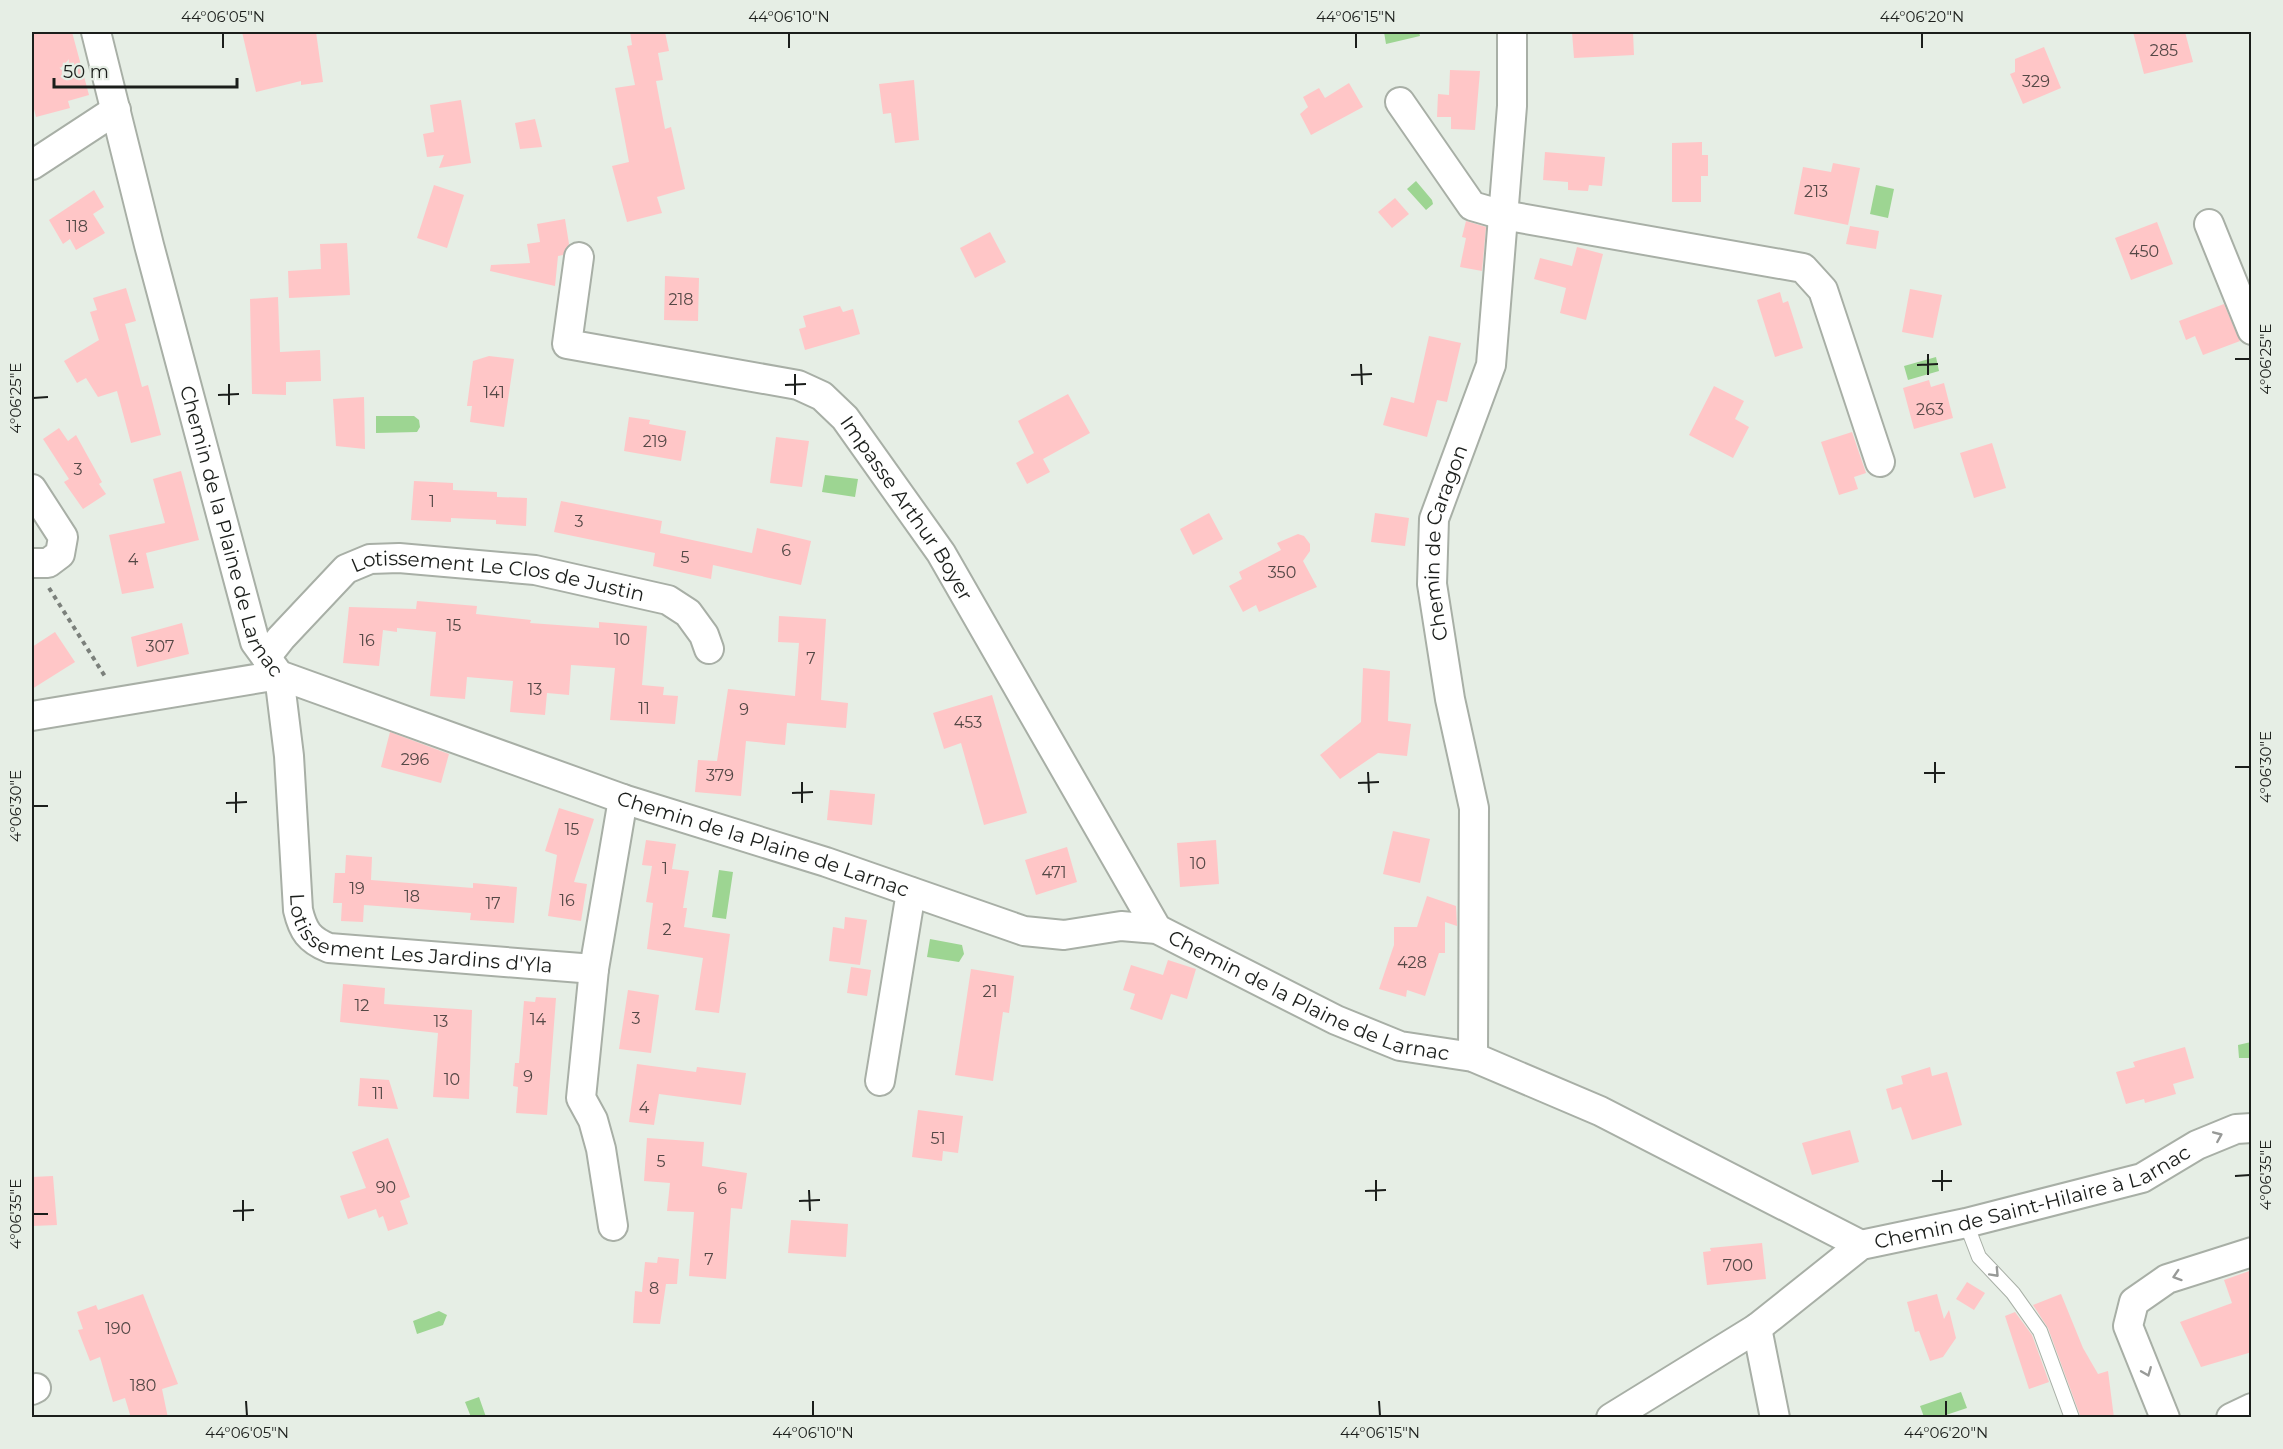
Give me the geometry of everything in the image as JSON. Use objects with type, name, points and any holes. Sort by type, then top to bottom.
[{"type":"street","name":"Chemin de la Plaine de Larnac","points":[[96,32],[255,642],[272,666],[624,799],[826,862],[1024,931],[1064,935],[1121,926],[1157,929],[1336,1020],[1400,1046],[1473,1057],[1600,1111],[1860,1245]]},
{"type":"street","name":"Chemin de Caragon","points":[[1473,1057],[1474,808],[1450,699],[1432,584],[1434,519],[1491,365],[1512,106],[1512,32]]},
{"type":"street","points":[[1400,102],[1472,206],[1503,215],[1803,268],[1823,290],[1880,462]]},
{"type":"street","points":[[32,165],[116,110]]},
{"type":"street","points":[[2209,224],[2252,330]]},
{"type":"street","name":"Impasse Arthur Boyer","points":[[579,257],[567,345],[798,385],[822,396],[845,418],[941,553],[1157,929]]},
{"type":"street","points":[[32,489],[63,537],[60,554],[37,571]]},
{"type":"street","name":"Lotissement Le Clos de Justin","points":[[272,666],[280,638],[346,569],[370,559],[399,558],[535,570],[668,600],[688,613],[704,634],[709,649]]},
{"type":"street","points":[[32,716],[121,701],[272,666]]},
{"type":"street","name":"Lotissement Les Jardins d'Yla","points":[[272,666],[289,756],[298,910],[302,928],[314,942],[329,948],[594,969]]},
{"type":"street","name":"Lotissement Les Jardins d'Yla","points":[[613,1226],[601,1149],[593,1120],[580,1098],[594,969],[624,799]]},
{"type":"street","points":[[880,1080],[911,892]]},
{"type":"street","name":"Chemin de Saint-Hilaire à Larnac","points":[[1611,1418],[1757,1328],[1860,1245],[1966,1224],[2142,1178],[2197,1145],[2236,1129],[2252,1128]]},
{"type":"street","points":[[2165,1418],[2128,1326],[2134,1302],[2167,1279],[2252,1252]]},
{"type":"street","points":[[1757,1328],[1775,1418]]},
{"type":"street","points":[[2231,1418],[2252,1408]]},
{"type":"lane","points":[[1966,1224],[1979,1257],[2013,1293],[2040,1331],[2072,1418]]},
{"type":"path","points":[[37,571],[121,701]]},
{"type":"shaded area","points":[[1384,32],[1419,32],[1420,36],[1386,44]]},
{"type":"shaded area","points":[[1416,181],[1432,200],[1433,204],[1426,210],[1407,189]]},
{"type":"shaded area","points":[[1876,185],[1894,189],[1888,218],[1870,214]]},
{"type":"shaded area","points":[[1936,357],[1939,371],[1908,380],[1904,366]]},
{"type":"shaded area","points":[[376,416],[414,416],[419,420],[420,427],[417,432],[376,433]]},
{"type":"shaded area","points":[[825,475],[858,479],[855,497],[822,492]]},
{"type":"shaded area","points":[[719,870],[733,872],[726,919],[712,917]]},
{"type":"shaded area","points":[[930,939],[962,945],[964,954],[959,962],[927,957]]},
{"type":"shaded area","points":[[2251,1042],[2251,1058],[2239,1058],[2238,1045]]},
{"type":"shaded area","points":[[439,1311],[447,1315],[443,1325],[417,1334],[413,1321]]},
{"type":"shaded area","points":[[1961,1392],[1967,1408],[1940,1417],[1924,1417],[1920,1406]]},
{"type":"shaded area","points":[[479,1397],[486,1417],[471,1417],[465,1402]]},
{"type":"building","points":[[32,32],[72,32],[89,95],[68,101],[70,108],[36,117],[32,101]]},
{"type":"building","points":[[242,32],[316,32],[323,82],[301,85],[301,81],[256,92]]},
{"type":"building","points":[[630,32],[665,32],[669,51],[658,53],[663,80],[656,81],[665,129],[671,127],[685,189],[657,197],[662,213],[627,222],[612,166],[629,162],[615,88],[635,85],[627,46],[632,45]]},
{"type":"building","points":[[1572,32],[1633,32],[1634,55],[1574,58]]},
{"type":"building","points":[[2133,32],[2185,32],[2193,62],[2144,74]]},
{"type":"building","points":[[2044,47],[2061,88],[2023,104],[2010,74],[2015,72],[2015,59]]},
{"type":"building","points":[[1450,70],[1480,71],[1475,130],[1451,129],[1451,117],[1437,117],[1438,94],[1449,95]]},
{"type":"building","points":[[914,80],[919,140],[895,143],[891,113],[883,114],[879,84]]},
{"type":"building","points":[[1349,83],[1363,107],[1311,135],[1300,114],[1308,107],[1303,97],[1319,88],[1325,98]]},
{"type":"building","points":[[461,100],[471,163],[439,168],[444,155],[427,157],[423,134],[434,132],[430,105]]},
{"type":"building","points":[[535,119],[542,147],[520,149],[515,123]]},
{"type":"building","points":[[1702,142],[1702,155],[1708,155],[1708,176],[1701,176],[1701,202],[1672,202],[1672,143]]},
{"type":"building","points":[[1545,152],[1605,157],[1602,186],[1589,185],[1588,191],[1568,190],[1568,182],[1543,180]]},
{"type":"building","points":[[1833,163],[1860,168],[1848,225],[1794,214],[1803,167],[1831,172]]},
{"type":"building","points":[[434,185],[464,195],[447,248],[417,238]]},
{"type":"building","points":[[94,190],[104,207],[93,214],[105,233],[76,250],[70,239],[63,244],[49,220]]},
{"type":"building","points":[[1395,198],[1409,214],[1392,228],[1378,212]]},
{"type":"building","points":[[565,219],[569,244],[563,255],[558,256],[555,286],[490,271],[491,265],[530,263],[527,244],[540,242],[537,224]]},
{"type":"building","points":[[1466,221],[1486,227],[1482,271],[1460,267],[1466,238],[1462,237]]},
{"type":"building","points":[[2157,222],[2173,264],[2131,280],[2115,238]]},
{"type":"building","points":[[1850,226],[1879,231],[1876,249],[1846,244]]},
{"type":"building","points":[[990,232],[1006,262],[975,278],[960,248]]},
{"type":"building","points":[[347,243],[350,295],[289,298],[288,271],[321,269],[320,244]]},
{"type":"building","points":[[1577,247],[1603,254],[1586,320],[1560,313],[1566,288],[1534,279],[1540,258],[1572,266]]},
{"type":"building","points":[[665,276],[699,278],[698,321],[664,320]]},
{"type":"building","points":[[126,288],[136,321],[125,324],[142,387],[148,385],[161,435],[131,443],[117,391],[98,397],[86,378],[77,383],[64,361],[99,340],[90,312],[97,310],[93,298]]},
{"type":"building","points":[[1910,289],[1942,295],[1933,338],[1902,332]]},
{"type":"building","points":[[1780,292],[1783,303],[1788,301],[1803,348],[1775,357],[1757,300]]},
{"type":"building","points":[[278,297],[280,352],[320,350],[321,381],[286,382],[286,395],[252,394],[250,299]]},
{"type":"building","points":[[2224,304],[2240,341],[2203,355],[2195,336],[2186,340],[2179,321]]},
{"type":"building","points":[[840,306],[843,312],[853,309],[860,334],[805,350],[799,329],[806,327],[803,316]]},
{"type":"building","points":[[1429,336],[1461,343],[1447,402],[1437,400],[1427,437],[1383,425],[1391,397],[1414,403]]},
{"type":"building","points":[[489,356],[514,359],[504,427],[470,422],[472,406],[467,406],[473,361]]},
{"type":"building","points":[[1929,380],[1931,387],[1944,383],[1953,418],[1914,429],[1903,388]]},
{"type":"building","points":[[1714,386],[1744,401],[1735,419],[1749,427],[1733,458],[1689,435]]},
{"type":"building","points":[[1068,394],[1090,433],[1043,459],[1050,472],[1027,484],[1016,463],[1034,453],[1018,421]]},
{"type":"building","points":[[364,397],[365,449],[336,446],[333,399]]},
{"type":"building","points":[[629,417],[650,420],[649,424],[686,431],[681,461],[624,451]]},
{"type":"building","points":[[59,428],[68,441],[76,435],[102,482],[99,484],[106,494],[83,509],[64,482],[69,479],[43,439]]},
{"type":"building","points":[[1852,432],[1866,473],[1854,477],[1858,489],[1839,495],[1821,442]]},
{"type":"building","points":[[776,437],[809,441],[802,487],[770,483]]},
{"type":"building","points":[[1992,443],[2006,488],[1974,498],[1960,453]]},
{"type":"building","points":[[181,471],[199,540],[146,553],[154,588],[122,594],[109,535],[165,523],[153,479]]},
{"type":"building","points":[[414,481],[453,483],[453,490],[497,492],[497,497],[527,498],[526,526],[496,524],[496,520],[451,518],[451,522],[411,520]]},
{"type":"building","points":[[561,501],[662,521],[660,533],[752,553],[757,528],[811,541],[801,585],[713,565],[711,579],[653,566],[655,553],[554,532]]},
{"type":"building","points":[[1209,513],[1223,539],[1193,555],[1180,529]]},
{"type":"building","points":[[1375,513],[1409,518],[1405,546],[1371,542]]},
{"type":"building","points":[[1298,534],[1304,536],[1310,544],[1310,551],[1303,561],[1317,587],[1259,612],[1256,605],[1243,612],[1229,586],[1242,579],[1239,572],[1281,550],[1277,543]]},
{"type":"building","points":[[417,601],[477,606],[476,614],[531,620],[530,623],[599,628],[599,622],[647,626],[642,685],[664,687],[663,695],[678,696],[675,724],[610,720],[615,668],[571,665],[569,695],[547,693],[545,715],[510,712],[513,681],[467,677],[465,699],[430,696],[436,632],[397,628],[397,632],[383,630],[379,666],[343,663],[349,607],[416,609]]},
{"type":"building","points":[[779,616],[826,619],[821,700],[848,703],[846,728],[787,723],[785,745],[746,741],[741,796],[695,792],[698,760],[717,761],[728,689],[795,696],[799,643],[778,642]]},
{"type":"building","points":[[182,623],[189,654],[137,667],[131,637]]},
{"type":"building","points":[[55,632],[75,662],[32,689],[32,647]]},
{"type":"building","points":[[1363,668],[1390,671],[1388,721],[1411,724],[1407,756],[1378,753],[1340,779],[1320,755],[1361,722]]},
{"type":"building","points":[[992,695],[1027,813],[984,825],[961,743],[944,749],[933,713]]},
{"type":"building","points":[[390,732],[449,754],[441,783],[381,767]]},
{"type":"building","points":[[830,790],[875,794],[872,825],[827,820]]},
{"type":"building","points":[[559,808],[594,819],[574,882],[587,884],[581,921],[548,916],[557,855],[545,851]]},
{"type":"building","points":[[1393,831],[1430,839],[1420,883],[1383,874]]},
{"type":"building","points":[[646,840],[676,844],[672,869],[689,871],[683,908],[687,908],[684,927],[730,934],[719,1013],[695,1010],[703,958],[647,949],[653,903],[646,902],[652,866],[642,865]]},
{"type":"building","points":[[1216,840],[1219,884],[1180,887],[1177,843]]},
{"type":"building","points":[[1067,847],[1077,882],[1036,895],[1025,860]]},
{"type":"building","points":[[346,855],[372,857],[371,880],[473,888],[473,883],[517,887],[514,923],[470,920],[471,913],[364,905],[363,922],[341,921],[342,903],[333,903],[335,873],[345,873]]},
{"type":"building","points":[[1427,896],[1456,906],[1457,926],[1445,922],[1445,953],[1439,953],[1425,996],[1407,990],[1406,997],[1379,989],[1394,945],[1394,927],[1417,927]]},
{"type":"building","points":[[845,917],[867,920],[860,965],[829,961],[833,927],[844,929]]},
{"type":"building","points":[[1168,960],[1196,969],[1187,999],[1171,994],[1162,1020],[1130,1009],[1135,994],[1123,990],[1131,965],[1163,975]]},
{"type":"building","points":[[851,967],[871,970],[867,996],[847,993]]},
{"type":"building","points":[[971,969],[1014,976],[1009,1013],[1003,1012],[993,1081],[955,1075]]},
{"type":"building","points":[[343,984],[385,988],[384,1004],[472,1010],[469,1099],[433,1097],[438,1033],[340,1022]]},
{"type":"building","points":[[628,990],[659,995],[651,1053],[619,1049]]},
{"type":"building","points":[[536,997],[556,998],[547,1115],[516,1113],[518,1087],[513,1086],[515,1063],[519,1063],[524,1001],[535,1002]]},
{"type":"building","points":[[2185,1047],[2194,1078],[2173,1084],[2176,1094],[2145,1103],[2144,1099],[2126,1104],[2116,1072],[2135,1067],[2133,1062]]},
{"type":"building","points":[[637,1064],[696,1072],[697,1067],[746,1073],[741,1105],[659,1094],[654,1125],[629,1122]]},
{"type":"building","points":[[1930,1067],[1932,1076],[1947,1072],[1962,1125],[1912,1140],[1901,1107],[1892,1110],[1886,1089],[1903,1084],[1901,1076]]},
{"type":"building","points":[[360,1078],[389,1080],[398,1109],[358,1106]]},
{"type":"building","points":[[918,1110],[963,1116],[958,1153],[943,1151],[942,1161],[912,1157]]},
{"type":"building","points":[[1850,1130],[1859,1162],[1812,1175],[1802,1143]]},
{"type":"building","points":[[388,1138],[410,1197],[400,1201],[408,1224],[388,1231],[383,1216],[379,1218],[376,1209],[348,1219],[340,1196],[366,1188],[352,1152]]},
{"type":"building","points":[[647,1138],[704,1142],[702,1166],[747,1173],[742,1209],[731,1208],[726,1279],[689,1276],[694,1212],[667,1211],[670,1183],[644,1181]]},
{"type":"building","points":[[53,1176],[57,1225],[32,1226],[32,1177]]},
{"type":"building","points":[[791,1220],[848,1224],[846,1257],[788,1253]]},
{"type":"building","points":[[1762,1243],[1766,1279],[1707,1285],[1703,1252],[1711,1251],[1710,1248]]},
{"type":"building","points":[[658,1257],[679,1259],[677,1284],[666,1284],[660,1324],[633,1323],[635,1291],[642,1292],[645,1262],[657,1263]]},
{"type":"building","points":[[2252,1270],[2252,1352],[2201,1367],[2180,1322],[2232,1303],[2224,1280]]},
{"type":"building","points":[[1967,1282],[1985,1293],[1974,1310],[1956,1299]]},
{"type":"building","points":[[143,1294],[178,1384],[162,1389],[168,1418],[131,1418],[125,1398],[113,1402],[100,1357],[90,1361],[78,1330],[83,1329],[77,1312],[96,1305],[98,1310]]},
{"type":"building","points":[[1937,1294],[1944,1319],[1949,1310],[1956,1338],[1943,1357],[1930,1361],[1919,1331],[1915,1332],[1907,1302]]},
{"type":"building","points":[[2061,1294],[2083,1348],[2098,1374],[2108,1371],[2114,1418],[2081,1418],[2048,1328],[2033,1305]]},
{"type":"building","points":[[2015,1312],[2032,1335],[2049,1382],[2029,1389],[2005,1316]]}]
